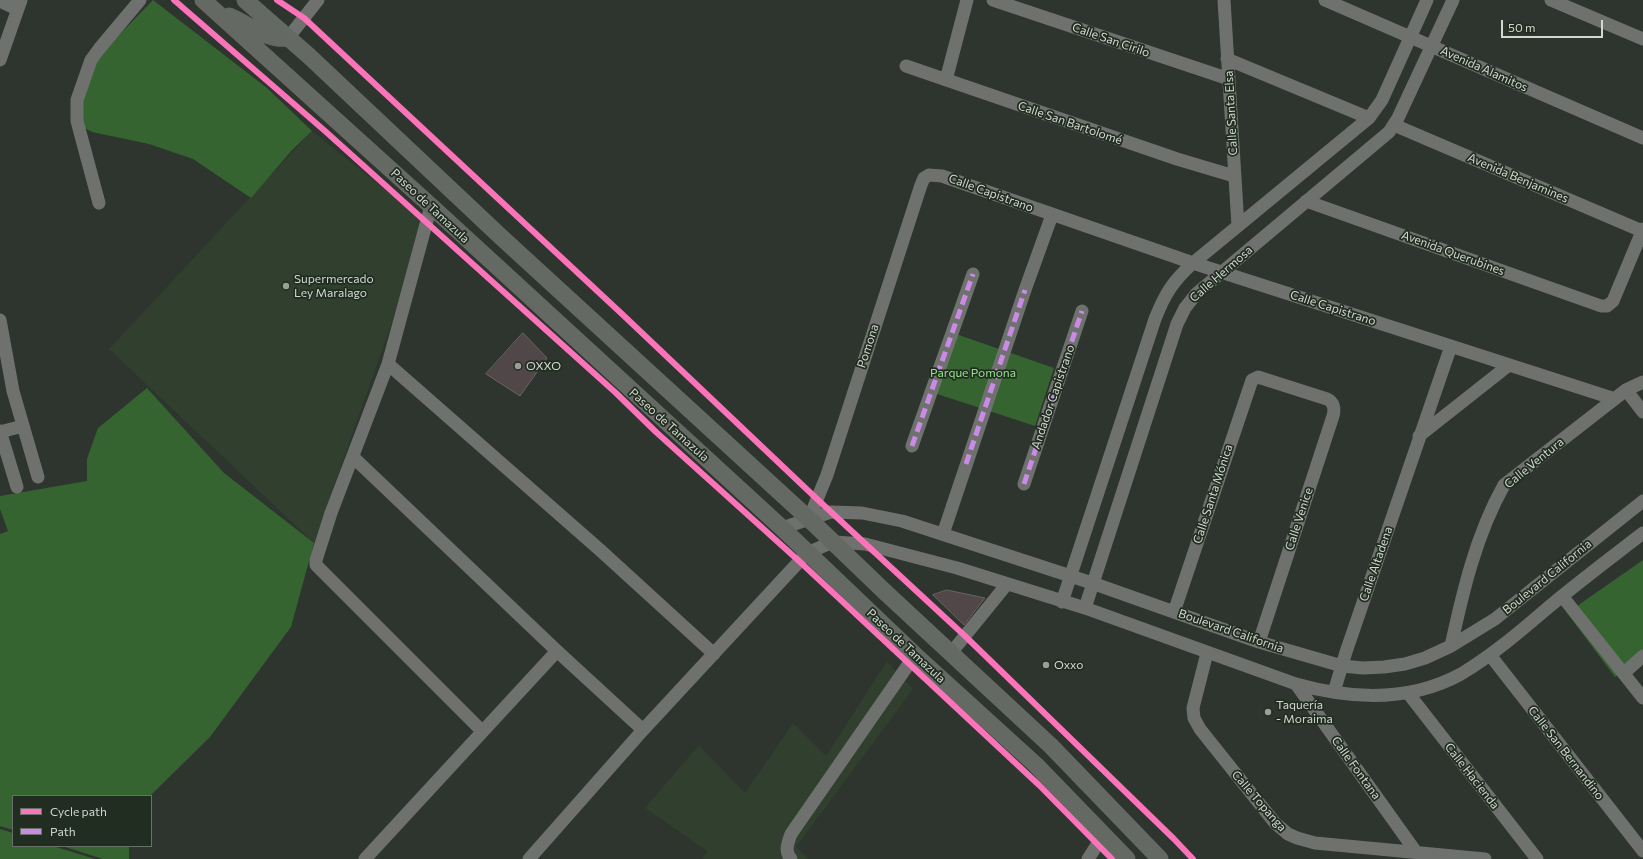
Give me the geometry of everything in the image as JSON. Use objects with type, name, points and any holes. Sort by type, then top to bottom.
[{"type":"main road","name":"Paseo de Tamazula","points":[[245,0],[809,519],[1051,746],[1160,859]]},
{"type":"main road","name":"Paseo de Tamazula","points":[[208,5],[431,206],[782,528],[915,655],[1036,765],[1127,859]]},
{"type":"main road","points":[[208,5],[268,36],[275,38],[288,38]]},
{"type":"main road","points":[[484,255],[500,236]]},
{"type":"street","points":[[99,203],[77,121],[77,100],[91,60],[98,49],[140,0]]},
{"type":"street","points":[[288,38],[318,0]]},
{"type":"street","points":[[946,80],[967,0]]},
{"type":"street","name":"Calle San Cirilo","points":[[993,0],[1229,79]]},
{"type":"street","name":"Calle Santa Elsa","points":[[1224,0],[1238,226]]},
{"type":"street","name":"Avenida Alamitos","points":[[1327,0],[1643,138]]},
{"type":"street","name":"Calle Hermosa","points":[[1062,602],[1069,576],[1164,295],[1177,277],[1193,263],[1369,118],[1382,100],[1427,0]]},
{"type":"street","name":"Calle Hermosa","points":[[1085,608],[1177,324],[1185,308],[1196,294],[1223,273],[1389,132],[1394,125],[1453,0]]},
{"type":"street","points":[[1551,0],[1643,39]]},
{"type":"street","points":[[0,1],[18,4],[0,60]]},
{"type":"street","points":[[1227,59],[1369,118]]},
{"type":"street","name":"Calle San Bartolomé","points":[[906,66],[1177,159],[1234,176]]},
{"type":"street","name":"Avenida Benjamines","points":[[1394,125],[1643,230]]},
{"type":"street","name":"Calle Capistrano","points":[[928,174],[942,176],[1223,273],[1615,400]]},
{"type":"street","name":"Pomona","points":[[809,519],[827,475],[921,185],[924,178],[928,174]]},
{"type":"street","name":"Avenida Querubines","points":[[1306,201],[1601,306],[1610,305],[1613,301],[1643,230]]},
{"type":"street","points":[[431,206],[388,364],[331,513],[316,560],[316,565],[482,731]]},
{"type":"street","points":[[943,534],[1025,290],[1052,215]]},
{"type":"street","points":[[912,446],[973,274]]},
{"type":"street","name":"Andador Capistrano","points":[[1024,484],[1082,311]]},
{"type":"street","points":[[0,320],[13,391],[38,477]]},
{"type":"street","name":"Calle Altadena","points":[[1334,692],[1419,436],[1451,346]]},
{"type":"street","points":[[388,364],[600,550],[714,654]]},
{"type":"street","points":[[1419,436],[1509,365]]},
{"type":"street","name":"Calle Venice","points":[[1254,378],[1261,378],[1327,399],[1331,401],[1333,405],[1333,416],[1259,642]]},
{"type":"street","name":"Calle Santa Mónica","points":[[1174,612],[1250,384],[1254,378]]},
{"type":"street","name":"Calle Ventura","points":[[1451,646],[1463,590],[1492,508],[1504,485],[1626,390],[1643,382]]},
{"type":"street","points":[[1626,390],[1643,412]]},
{"type":"street","points":[[17,487],[2,449],[0,432],[23,426]]},
{"type":"street","points":[[2,449],[28,442]]},
{"type":"street","points":[[353,456],[557,651],[643,730]]},
{"type":"street","name":"Boulevard California","points":[[782,528],[831,512],[862,513],[902,521],[1092,583],[1259,642],[1342,666],[1384,668],[1426,658],[1451,646],[1495,619],[1643,501]]},
{"type":"street","name":"Boulevard California","points":[[807,553],[833,542],[865,544],[957,568],[1085,608],[1207,654],[1296,684],[1358,696],[1408,693],[1444,682],[1461,674],[1490,655],[1562,596],[1643,533]]},
{"type":"street","points":[[529,859],[643,730],[807,553]]},
{"type":"street","points":[[951,653],[1007,584]]},
{"type":"street","points":[[1562,596],[1643,698]]},
{"type":"street","points":[[365,859],[557,651]]},
{"type":"street","name":"Calle Topanga","points":[[1207,654],[1193,708],[1194,718],[1200,729],[1275,823],[1288,834],[1315,843],[1485,859]]},
{"type":"street","points":[[791,859],[787,852],[791,834],[915,655]]},
{"type":"street","name":"Calle San Bernandino","points":[[1490,655],[1643,851]]},
{"type":"street","points":[[1624,673],[1643,656]]},
{"type":"street","name":"Calle Fontana","points":[[1296,684],[1416,852]]},
{"type":"street","name":"Calle Hacienda","points":[[1408,693],[1537,859]]},
{"type":"street","points":[[1088,859],[1104,834]]},
{"type":"shaded area","name":"Supermercado Ley Maralago","points":[[312,131],[427,223],[314,543],[109,349]]},
{"type":"shaded area","points":[[887,661],[913,689],[796,847],[809,859],[702,859],[707,851],[645,808],[699,745],[745,793],[793,723],[826,756]]},
{"type":"green space","points":[[153,0],[267,88],[312,131],[292,150],[251,198],[193,159],[149,144],[92,132],[83,127],[79,104],[92,63]]},
{"type":"green space","name":"Parque Pomona","points":[[953,333],[1054,368],[1035,426],[931,392]]},
{"type":"green space","points":[[147,388],[224,473],[314,543],[291,627],[210,737],[151,795],[12,795],[12,830],[0,826],[0,534],[8,531],[0,509],[0,496],[87,481],[87,459],[98,428]]},
{"type":"green space","points":[[1643,560],[1643,657],[1615,677],[1567,613]]},
{"type":"green space","points":[[0,829],[12,833],[12,847],[56,847],[95,859],[0,859]]},
{"type":"green space","points":[[65,847],[129,847],[129,859],[103,859]]},
{"type":"building","name":"OXXO","points":[[523,333],[547,358],[520,396],[486,374]]},
{"type":"building","points":[[947,590],[985,598],[964,625],[933,595]]},
{"type":"marked path","points":[[912,446],[973,274]]},
{"type":"marked path","points":[[966,464],[1025,290]]},
{"type":"marked path","points":[[1024,484],[1082,311]]},
{"type":"cycle path","points":[[174,0],[325,131],[616,393],[656,432],[799,561],[1039,785],[1112,859]]},
{"type":"cycle path","points":[[277,0],[304,18],[622,314],[817,499],[965,636],[1193,859]]},
{"type":"place","name":"Supermercado Ley Maralago","points":[[286,286]]},
{"type":"place","name":"OXXO","points":[[518,366]]},
{"type":"place","name":"Oxxo","points":[[1046,665]]},
{"type":"place","name":"Taquería - Moraima","points":[[1268,712]]}]
